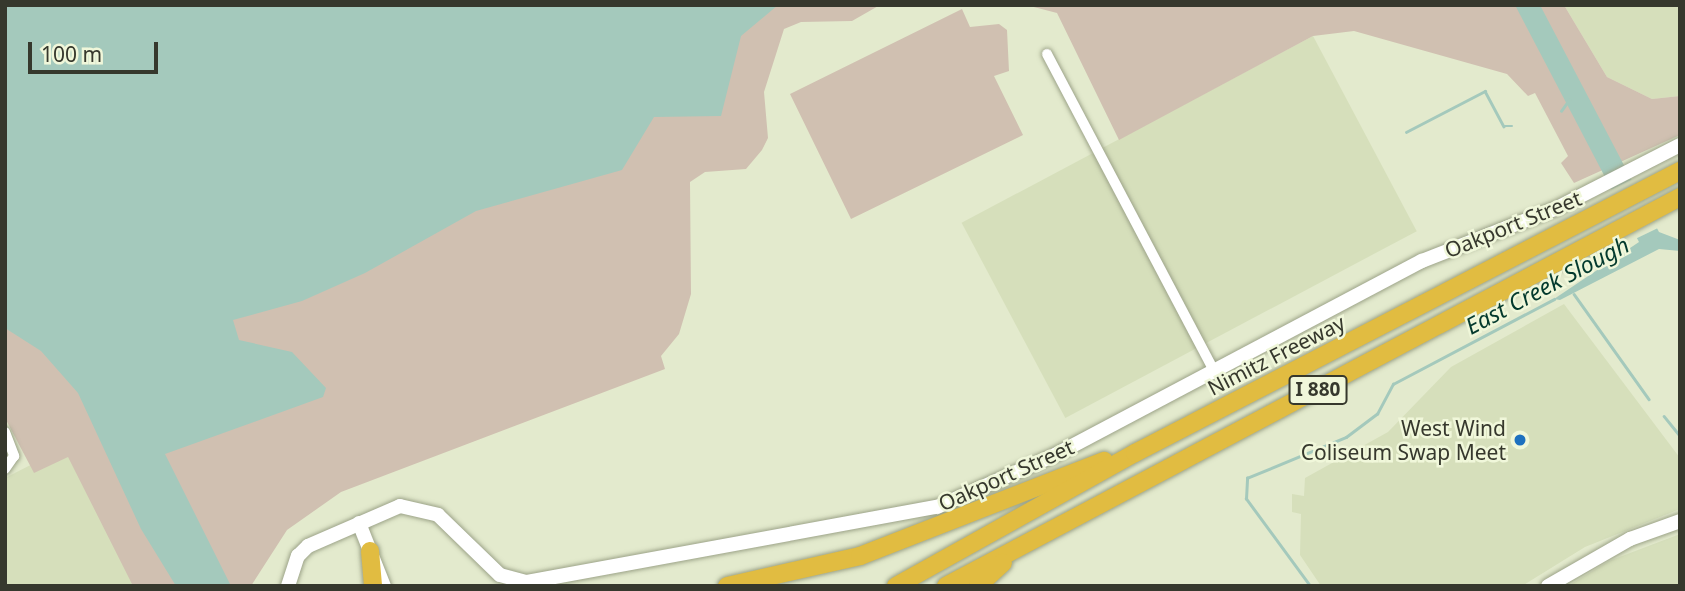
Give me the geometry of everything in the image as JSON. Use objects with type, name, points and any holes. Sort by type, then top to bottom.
[{"type":"highway","name":"Nimitz Freeway","points":[[896,586],[1135,453],[1680,171]]},
{"type":"highway","name":"I 880","points":[[946,586],[1680,197]]},
{"type":"highway","points":[[727,586],[860,556],[1135,453]]},
{"type":"highway","points":[[370,551],[373,586]]},
{"type":"highway","points":[[978,586],[1012,553]]},
{"type":"main road","name":"Oakport Street","points":[[288,586],[309,545],[400,506],[425,508],[500,575],[527,582],[937,507],[1026,470],[1422,261],[1602,186],[1680,145]]},
{"type":"main road","points":[[1548,586],[1630,539],[1680,520]]},
{"type":"main road","points":[[359,523],[384,586]]},
{"type":"street","points":[[1047,54],[1214,371]]},
{"type":"street","points":[[5,432],[14,456],[5,470]]},
{"type":"shaded area","points":[[5,5],[880,5],[852,21],[801,22],[784,29],[764,92],[768,138],[762,150],[746,169],[705,172],[690,182],[691,294],[679,334],[661,356],[665,369],[341,492],[287,530],[251,586],[133,586],[68,457],[34,473],[5,418]]},
{"type":"shaded area","points":[[1026,5],[1564,5],[1607,77],[1652,99],[1680,96],[1680,135],[1574,183],[1561,163],[1568,156],[1535,93],[1528,96],[1507,74],[1354,31],[1313,36],[1119,140],[1057,13]]},
{"type":"shaded area","points":[[1564,5],[1680,5],[1680,96],[1652,99],[1607,77]]},
{"type":"shaded area","points":[[962,9],[970,27],[999,24],[1007,30],[1009,71],[994,76],[1023,135],[851,219],[790,94]]},
{"type":"shaded area","points":[[1313,36],[1417,231],[1065,418],[962,223]]},
{"type":"shaded area","name":"West Wind Coliseum Swap Meet","points":[[1564,304],[1680,458],[1680,509],[1585,547],[1522,586],[1321,586],[1300,555],[1301,514],[1292,512],[1292,494],[1304,496],[1305,478],[1388,432],[1451,367]]},
{"type":"shaded area","points":[[72,444],[137,586],[5,586],[5,478]]},
{"type":"shaded area","points":[[1680,534],[1680,586],[1568,586],[1609,561]]},
{"type":"water","points":[[5,5],[778,5],[741,36],[721,116],[654,117],[622,170],[476,211],[365,273],[302,301],[233,320],[239,340],[292,352],[326,388],[323,397],[165,454],[231,586],[176,586],[141,529],[78,393],[41,351],[5,328]]},
{"type":"water","points":[[1515,5],[1540,5],[1659,232],[1680,240],[1680,251],[1659,249],[1560,300],[1554,299],[1639,242]]},
{"type":"pier","points":[[1637,177],[1661,226],[1634,240],[1610,190]]},
{"type":"waterway","points":[[1406,132],[1485,91],[1504,126],[1512,126]]},
{"type":"waterway","points":[[1561,111],[1569,100]]},
{"type":"waterway","points":[[1574,294],[1649,399]]},
{"type":"waterway","name":"East Creek Slough","points":[[1310,586],[1246,499],[1247,478],[1346,437],[1377,414],[1393,384],[1554,299]]},
{"type":"waterway","points":[[1664,416],[1680,436]]},
{"type":"place","name":"West Wind Coliseum Swap Meet","points":[[1520,440]]}]
